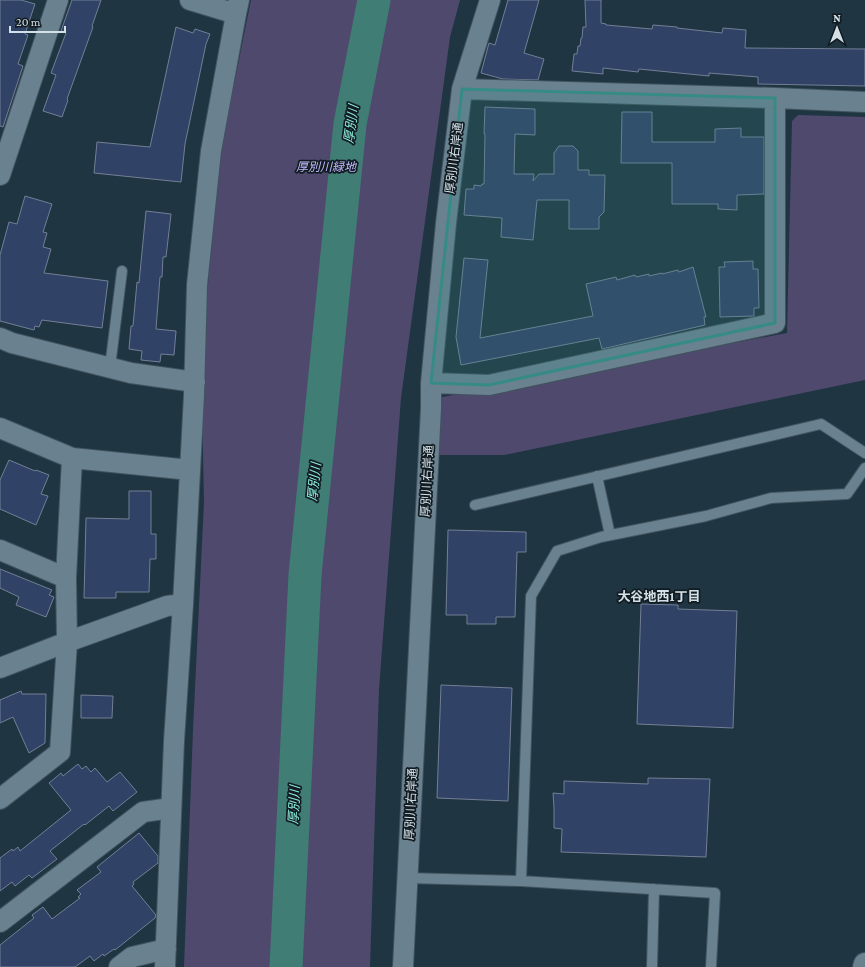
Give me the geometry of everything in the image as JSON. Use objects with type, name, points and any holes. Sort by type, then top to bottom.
[{"type":"street","points":[[0,175],[58,0]]},
{"type":"street","points":[[119,967],[132,956],[165,958],[171,808],[190,470],[197,285],[211,151],[238,7],[190,0]]},
{"type":"street","name":"厚別川右岸通","points":[[403,967],[431,383],[446,223],[462,89],[490,0]]},
{"type":"street","points":[[462,89],[865,102]]},
{"type":"street","points":[[431,383],[489,384],[775,323],[775,98]]},
{"type":"street","points":[[0,338],[12,343],[131,373],[194,382]]},
{"type":"street","points":[[0,428],[72,458],[190,470]]},
{"type":"street","points":[[0,799],[60,752],[67,642],[66,578],[72,458]]},
{"type":"street","points":[[0,550],[66,578]]},
{"type":"street","points":[[0,668],[167,606],[183,604]]},
{"type":"street","points":[[0,922],[143,812],[171,808]]},
{"type":"lane","points":[[110,368],[122,271]]},
{"type":"lane","points":[[474,505],[822,424],[865,453]]},
{"type":"lane","points":[[521,881],[531,596],[557,551],[601,537],[706,516],[771,498],[847,494],[865,468]]},
{"type":"lane","points":[[597,476],[610,535]]},
{"type":"lane","points":[[407,878],[521,881],[715,893],[711,967]]},
{"type":"lane","points":[[652,967],[654,889]]},
{"type":"highlighted area","points":[[462,89],[775,98],[775,323],[489,385],[431,383]]},
{"type":"green space","name":"厚別川緑地","points":[[251,0],[460,0],[450,37],[401,398],[379,689],[370,967],[184,967],[204,502],[201,356],[221,149]]},
{"type":"green space","points":[[798,115],[865,117],[865,380],[504,455],[433,455],[437,398],[787,333],[792,121]]},
{"type":"building","points":[[0,0],[21,0],[35,4],[25,34],[28,35],[18,64],[23,66],[3,127],[0,126]]},
{"type":"building","points":[[72,0],[101,0],[62,117],[43,111],[56,75],[51,73],[66,33],[61,31]]},
{"type":"building","points":[[508,0],[539,0],[524,53],[544,59],[538,80],[503,79],[481,73],[489,43],[495,45]]},
{"type":"building","points":[[585,0],[601,0],[601,23],[606,25],[652,29],[653,25],[722,33],[723,28],[746,30],[745,48],[865,49],[865,86],[758,84],[758,77],[709,73],[709,76],[639,69],[638,72],[603,68],[603,74],[572,71],[574,54],[577,54],[578,46],[580,46],[583,27],[586,27]]},
{"type":"building","points":[[176,27],[193,33],[195,29],[210,34],[206,44],[185,144],[181,182],[94,173],[97,142],[150,147]]},
{"type":"building","points":[[485,107],[535,109],[535,135],[515,134],[514,174],[534,174],[533,181],[539,174],[554,174],[554,153],[559,146],[573,146],[578,151],[578,170],[589,170],[589,175],[605,175],[604,212],[599,217],[599,229],[569,229],[569,200],[537,200],[533,240],[501,237],[502,218],[464,215],[466,189],[474,189],[474,185],[481,186],[484,184]]},
{"type":"building","points":[[622,112],[652,112],[652,142],[715,142],[715,129],[741,128],[741,137],[764,137],[764,194],[737,195],[737,210],[718,209],[718,204],[672,204],[672,163],[621,163]]},
{"type":"building","points":[[25,196],[52,204],[43,232],[47,233],[43,247],[51,249],[44,273],[108,281],[102,328],[42,320],[39,327],[35,326],[34,330],[0,321],[0,255],[9,222],[17,224]]},
{"type":"building","points":[[146,211],[171,214],[166,257],[163,257],[162,277],[160,277],[156,329],[176,331],[174,355],[161,354],[160,362],[141,360],[142,351],[129,349],[131,326],[133,326],[137,282],[139,283]]},
{"type":"building","points":[[464,258],[488,260],[480,338],[593,316],[586,284],[616,277],[617,280],[635,275],[636,277],[649,274],[649,276],[678,270],[679,272],[693,267],[706,317],[704,317],[705,325],[602,349],[599,338],[461,365],[456,337]]},
{"type":"building","points":[[753,261],[753,269],[758,269],[759,308],[754,308],[754,316],[720,317],[719,267],[725,267],[724,262]]},
{"type":"building","points":[[9,460],[49,475],[41,494],[48,496],[36,525],[0,509],[0,480]]},
{"type":"building","points":[[129,491],[151,491],[151,534],[156,534],[156,559],[150,559],[149,592],[116,592],[116,598],[84,598],[86,518],[129,519]]},
{"type":"building","points":[[448,530],[526,532],[526,552],[517,552],[515,617],[496,617],[496,624],[467,624],[467,615],[446,615]]},
{"type":"building","points":[[0,569],[52,590],[49,595],[54,597],[46,617],[16,605],[19,597],[0,588]]},
{"type":"building","points":[[641,604],[678,605],[678,609],[737,611],[733,728],[637,724]]},
{"type":"building","points":[[441,685],[512,688],[508,801],[437,798]]},
{"type":"building","points":[[21,691],[22,694],[46,694],[45,743],[29,753],[13,717],[0,723],[0,700]]},
{"type":"building","points":[[81,695],[113,696],[112,718],[81,718]]},
{"type":"building","points":[[78,764],[82,769],[86,766],[91,772],[95,768],[107,782],[120,772],[137,792],[113,811],[109,806],[50,851],[57,859],[32,878],[29,875],[15,886],[12,882],[0,891],[0,858],[12,849],[13,851],[18,847],[20,851],[71,810],[49,783],[61,773],[63,776]]},
{"type":"building","points":[[648,778],[710,779],[706,857],[561,852],[562,829],[554,828],[553,793],[564,794],[564,781],[648,784]]},
{"type":"building","points":[[139,833],[158,856],[158,863],[133,882],[134,884],[132,886],[156,915],[155,918],[115,950],[114,949],[104,956],[103,954],[94,961],[90,956],[75,967],[0,967],[0,945],[34,918],[32,915],[43,907],[52,919],[80,898],[78,897],[81,894],[77,890],[101,872],[97,867]]},
{"type":"waterway","name":"厚別川","points":[[286,967],[305,575],[350,124],[374,0]]},
{"type":"district","name":"大谷地西1丁目","points":[[659,596]]}]
